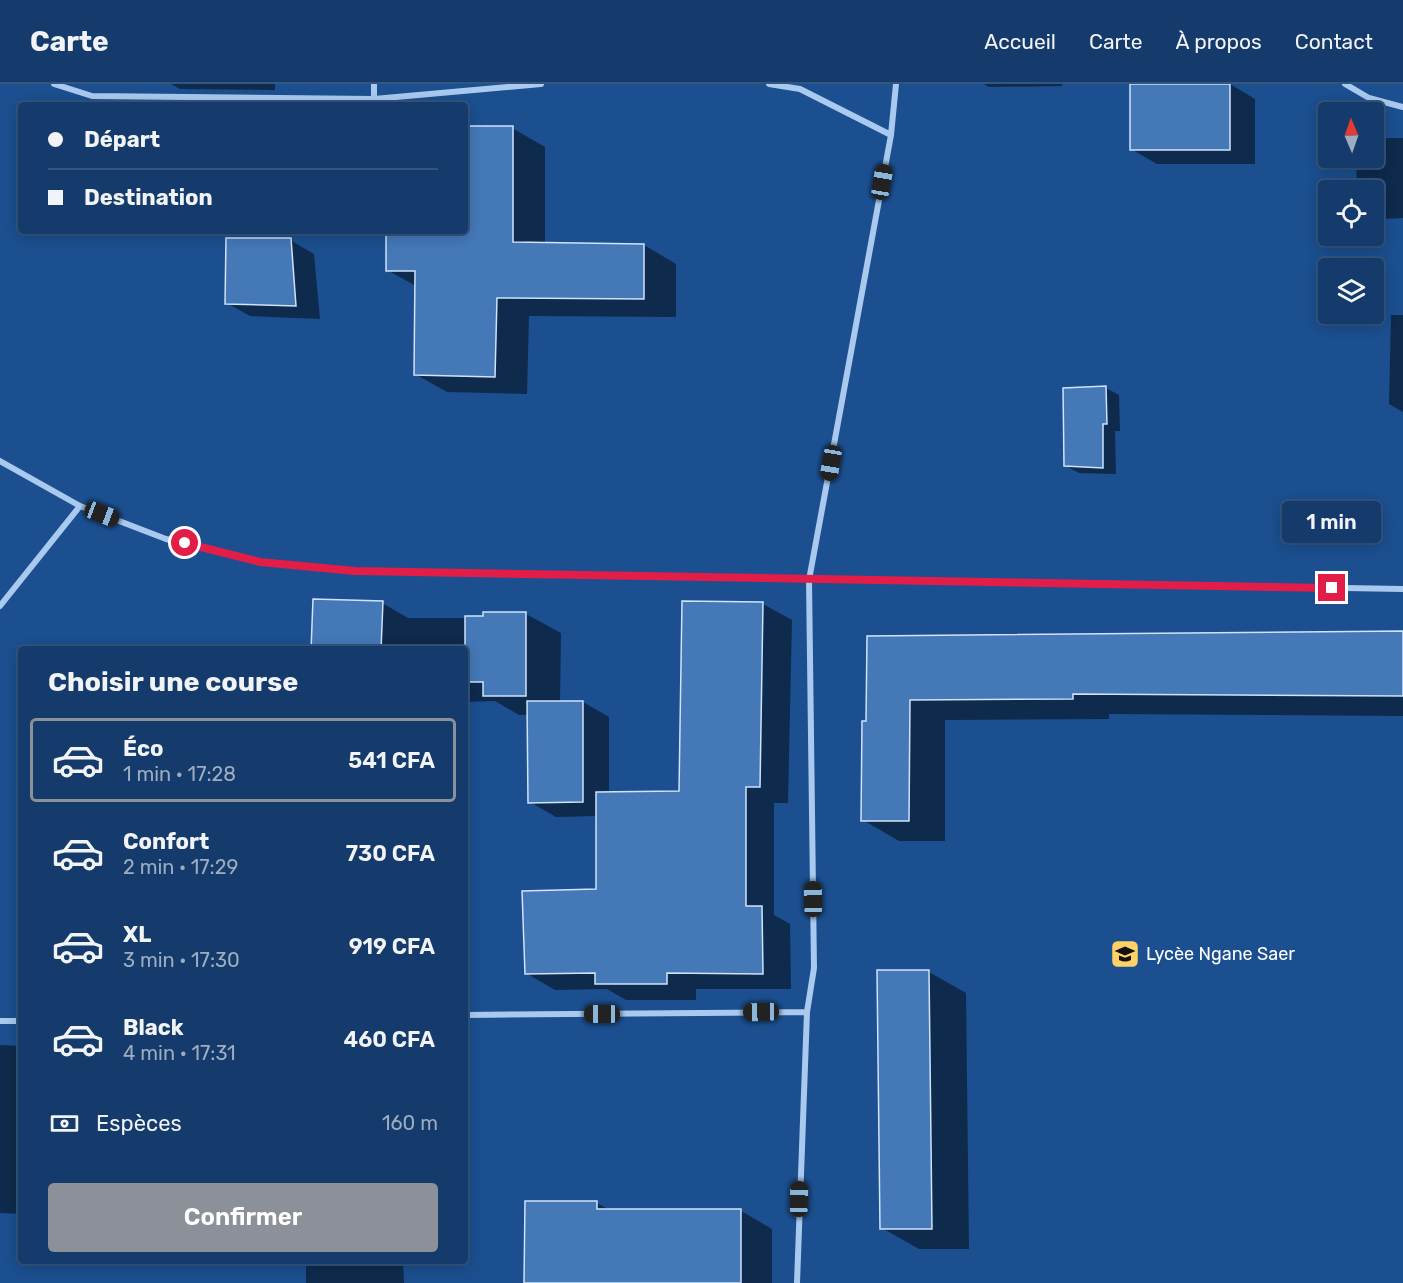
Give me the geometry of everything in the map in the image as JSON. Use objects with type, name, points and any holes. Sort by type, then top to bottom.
[{"type":"street","points":[[54,84],[92,96],[374,99],[541,84]]},
{"type":"street","points":[[374,84],[374,99]]},
{"type":"street","points":[[769,84],[800,89],[891,135]]},
{"type":"street","points":[[797,1283],[807,1012],[814,968],[809,580],[891,135],[896,84]]},
{"type":"street","points":[[1345,84],[1369,98],[1403,107]]},
{"type":"street","points":[[0,461],[80,507],[166,539],[272,564],[355,571],[1403,589]]},
{"type":"street","points":[[0,606],[80,507]]},
{"type":"street","points":[[468,1015],[807,1012]]},
{"type":"street","points":[[0,1021],[18,1020]]},
{"type":"building","points":[[1130,84],[1230,84],[1230,150],[1130,150]]},
{"type":"building","points":[[468,126],[513,126],[513,242],[644,244],[644,299],[497,298],[495,377],[414,375],[415,271],[386,271],[386,234],[468,234]]},
{"type":"building","points":[[226,238],[291,238],[296,306],[225,304]]},
{"type":"building","points":[[1106,386],[1107,424],[1103,424],[1103,468],[1064,466],[1063,388]]},
{"type":"building","points":[[313,599],[383,601],[381,646],[311,646]]},
{"type":"building","points":[[682,601],[763,602],[760,787],[746,787],[746,906],[762,906],[763,974],[667,973],[667,984],[595,984],[595,973],[525,974],[522,891],[596,889],[596,792],[679,791]]},
{"type":"building","points":[[483,612],[526,612],[526,696],[483,696],[483,682],[468,682],[465,616],[483,616]]},
{"type":"building","points":[[1403,631],[1403,696],[1073,694],[1073,699],[910,700],[909,821],[861,821],[862,721],[866,721],[867,636]]},
{"type":"building","points":[[527,701],[583,701],[583,802],[528,803]]},
{"type":"building","points":[[877,970],[929,970],[932,1229],[880,1229]]},
{"type":"building","points":[[525,1201],[597,1201],[597,1209],[741,1209],[741,1283],[524,1283]]},
{"type":"place","name":"Lycèe Ngane Saer","points":[[1125,954]]},
{"type":"route","points":[[185,543],[260,562],[355,571],[1332,588]]}]
